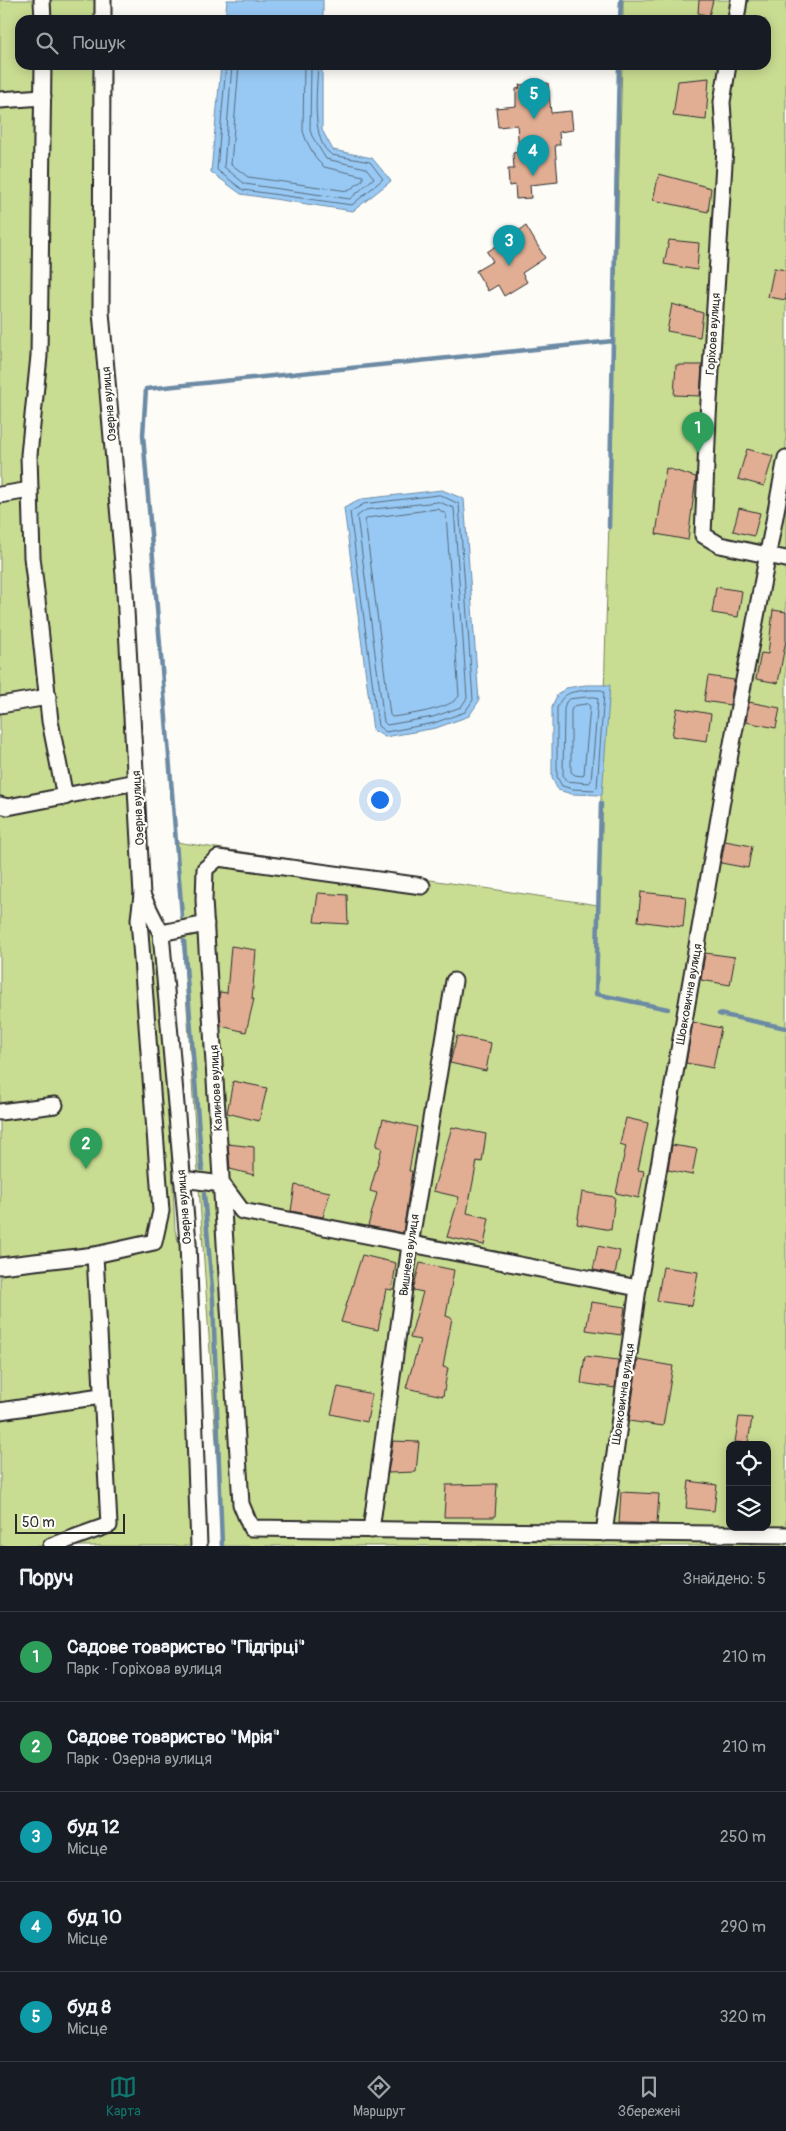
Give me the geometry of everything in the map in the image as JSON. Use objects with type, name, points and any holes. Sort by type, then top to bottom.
[{"type":"street","points":[[42,0],[43,15]]},
{"type":"street","points":[[103,0],[103,15]]},
{"type":"street","points":[[737,15],[739,0]]},
{"type":"street","points":[[43,70],[39,356],[29,455],[32,557],[48,697],[65,797]]},
{"type":"street","name":"Озерна вулиця","points":[[102,70],[101,312],[124,575],[142,895],[161,933],[188,1242],[199,1546]]},
{"type":"street","name":"Горіхова вулиця","points":[[727,70],[722,102],[725,148],[708,418],[703,536],[720,546],[768,556]]},
{"type":"street","points":[[0,100],[43,97]]},
{"type":"street","name":"Шовковична вулиця","points":[[604,1533],[638,1288],[730,754],[786,458]]},
{"type":"street","points":[[0,495],[30,490]]},
{"type":"street","points":[[768,556],[786,559]]},
{"type":"street","points":[[0,705],[48,697]]},
{"type":"street","points":[[0,805],[8,807],[136,782]]},
{"type":"street","name":"Калинова вулиця","points":[[371,1530],[251,1528],[241,1504],[206,924],[205,869],[218,858],[422,886]]},
{"type":"street","points":[[0,1266],[95,1255],[154,1242],[161,1211],[139,919],[142,895]]},
{"type":"street","points":[[161,933],[206,924]]},
{"type":"street","name":"Вишнева вулиця","points":[[371,1530],[410,1245],[454,981]]},
{"type":"street","points":[[0,1112],[55,1105]]},
{"type":"street","points":[[182,1179],[222,1184],[242,1211],[638,1288]]},
{"type":"street","points":[[51,1546],[109,1525],[95,1255]]},
{"type":"street","points":[[0,1411],[101,1396]]},
{"type":"street","points":[[371,1530],[786,1535]]},
{"type":"green space","points":[[0,0],[103,0],[103,15],[15,15],[15,70],[102,70],[101,312],[142,895],[161,933],[175,1230],[180,1248],[198,1546],[0,1546]]},
{"type":"green space","points":[[623,0],[786,0],[786,1546],[223,1546],[176,842],[598,905],[622,70],[771,70],[771,15],[623,15]]},
{"type":"water","points":[[227,0],[323,0],[323,15],[226,15]]},
{"type":"water","points":[[221,70],[322,70],[322,130],[333,150],[372,158],[391,181],[353,211],[241,194],[211,172]]},
{"type":"water","points":[[442,490],[464,499],[479,701],[469,716],[436,728],[385,737],[373,730],[344,508],[362,499]]},
{"type":"water","points":[[586,685],[610,685],[602,795],[572,794],[558,790],[552,778],[552,707],[557,695],[566,688]]},
{"type":"building","points":[[699,0],[713,0],[709,15],[698,13]]},
{"type":"building","points":[[709,78],[706,120],[673,116],[678,81]]},
{"type":"building","points":[[548,83],[551,113],[571,111],[573,130],[559,132],[560,145],[555,145],[558,182],[530,185],[531,198],[516,199],[515,185],[509,186],[508,169],[514,169],[513,153],[519,152],[517,125],[498,127],[496,108],[516,106],[516,89],[520,88],[519,85]]},
{"type":"building","points":[[659,174],[711,188],[708,212],[653,200]]},
{"type":"building","points":[[526,226],[545,258],[522,273],[527,282],[504,296],[498,285],[488,291],[476,271],[493,261],[487,252]]},
{"type":"building","points":[[669,240],[699,243],[697,270],[664,264]]},
{"type":"building","points":[[774,268],[786,270],[786,300],[768,297]]},
{"type":"building","points":[[672,304],[703,313],[700,337],[667,331]]},
{"type":"building","points":[[676,365],[702,365],[700,396],[674,395]]},
{"type":"building","points":[[747,449],[773,456],[764,486],[738,479]]},
{"type":"building","points":[[666,468],[696,477],[688,540],[656,534]]},
{"type":"building","points":[[739,508],[760,513],[754,536],[733,531]]},
{"type":"building","points":[[716,587],[742,591],[738,617],[712,613]]},
{"type":"building","points":[[773,610],[786,612],[786,640],[778,683],[756,679],[761,653],[768,654]]},
{"type":"building","points":[[708,676],[734,680],[730,705],[704,701]]},
{"type":"building","points":[[749,702],[780,708],[776,728],[746,722]]},
{"type":"building","points":[[677,708],[711,714],[707,741],[672,736]]},
{"type":"building","points":[[725,841],[752,846],[748,868],[721,863]]},
{"type":"building","points":[[641,892],[686,897],[683,927],[638,921]]},
{"type":"building","points":[[318,893],[347,895],[348,924],[314,922]]},
{"type":"building","points":[[231,946],[256,950],[252,999],[254,999],[246,1032],[221,1026],[219,997],[220,992],[227,993]]},
{"type":"building","points":[[705,953],[735,957],[730,985],[701,980]]},
{"type":"building","points":[[693,1022],[721,1028],[713,1068],[686,1063]]},
{"type":"building","points":[[457,1036],[491,1043],[486,1071],[450,1063]]},
{"type":"building","points":[[233,1081],[267,1088],[259,1121],[227,1113]]},
{"type":"building","points":[[626,1118],[648,1123],[638,1170],[644,1171],[639,1198],[616,1193],[626,1146],[620,1144]]},
{"type":"building","points":[[383,1119],[417,1127],[409,1171],[412,1171],[403,1233],[368,1226],[377,1193],[370,1191],[382,1148],[376,1146]]},
{"type":"building","points":[[452,1127],[486,1134],[482,1162],[477,1161],[467,1213],[489,1218],[484,1245],[447,1237],[459,1197],[433,1191]]},
{"type":"building","points":[[228,1144],[254,1147],[254,1175],[230,1169]]},
{"type":"building","points":[[672,1145],[697,1149],[692,1175],[668,1170]]},
{"type":"building","points":[[295,1185],[330,1192],[323,1217],[291,1211]]},
{"type":"building","points":[[582,1192],[615,1197],[611,1230],[577,1224]]},
{"type":"building","points":[[598,1246],[620,1251],[615,1274],[593,1270]]},
{"type":"building","points":[[362,1255],[396,1263],[392,1290],[386,1289],[378,1330],[341,1322]]},
{"type":"building","points":[[420,1263],[454,1270],[446,1316],[452,1318],[443,1367],[448,1368],[443,1396],[406,1388],[420,1340],[410,1338],[423,1292],[413,1290]]},
{"type":"building","points":[[663,1267],[698,1272],[692,1306],[657,1301]]},
{"type":"building","points":[[591,1302],[625,1307],[621,1335],[586,1330]]},
{"type":"building","points":[[585,1356],[618,1360],[615,1388],[581,1383]]},
{"type":"building","points":[[638,1360],[673,1366],[663,1426],[629,1421]]},
{"type":"building","points":[[338,1387],[372,1394],[367,1422],[331,1414]]},
{"type":"building","points":[[739,1417],[752,1418],[748,1441],[735,1441]]},
{"type":"building","points":[[393,1441],[419,1442],[416,1472],[388,1473]]},
{"type":"building","points":[[689,1481],[717,1485],[714,1511],[686,1508]]},
{"type":"building","points":[[497,1484],[495,1517],[444,1517],[446,1485]]},
{"type":"building","points":[[621,1492],[659,1494],[657,1524],[619,1523]]},
{"type":"waterway","points":[[620,15],[621,0]]},
{"type":"waterway","points":[[609,527],[619,70]]},
{"type":"waterway","points":[[182,916],[143,435],[146,389],[613,341]]},
{"type":"waterway","points":[[601,803],[596,994],[668,1009]]},
{"type":"waterway","points":[[184,941],[202,1169]]},
{"type":"waterway","points":[[719,1014],[786,1028]]},
{"type":"waterway","points":[[204,1194],[213,1300],[222,1546]]},
{"type":"place","name":"буд 8","points":[[534,119]]},
{"type":"place","name":"буд 10","points":[[533,176]]},
{"type":"place","name":"буд 12","points":[[509,266]]},
{"type":"place","name":"Садове товариство \"Підгірці\"","points":[[698,453]]},
{"type":"place","name":"Садове товариство \"Мрія\"","points":[[86,1169]]}]
